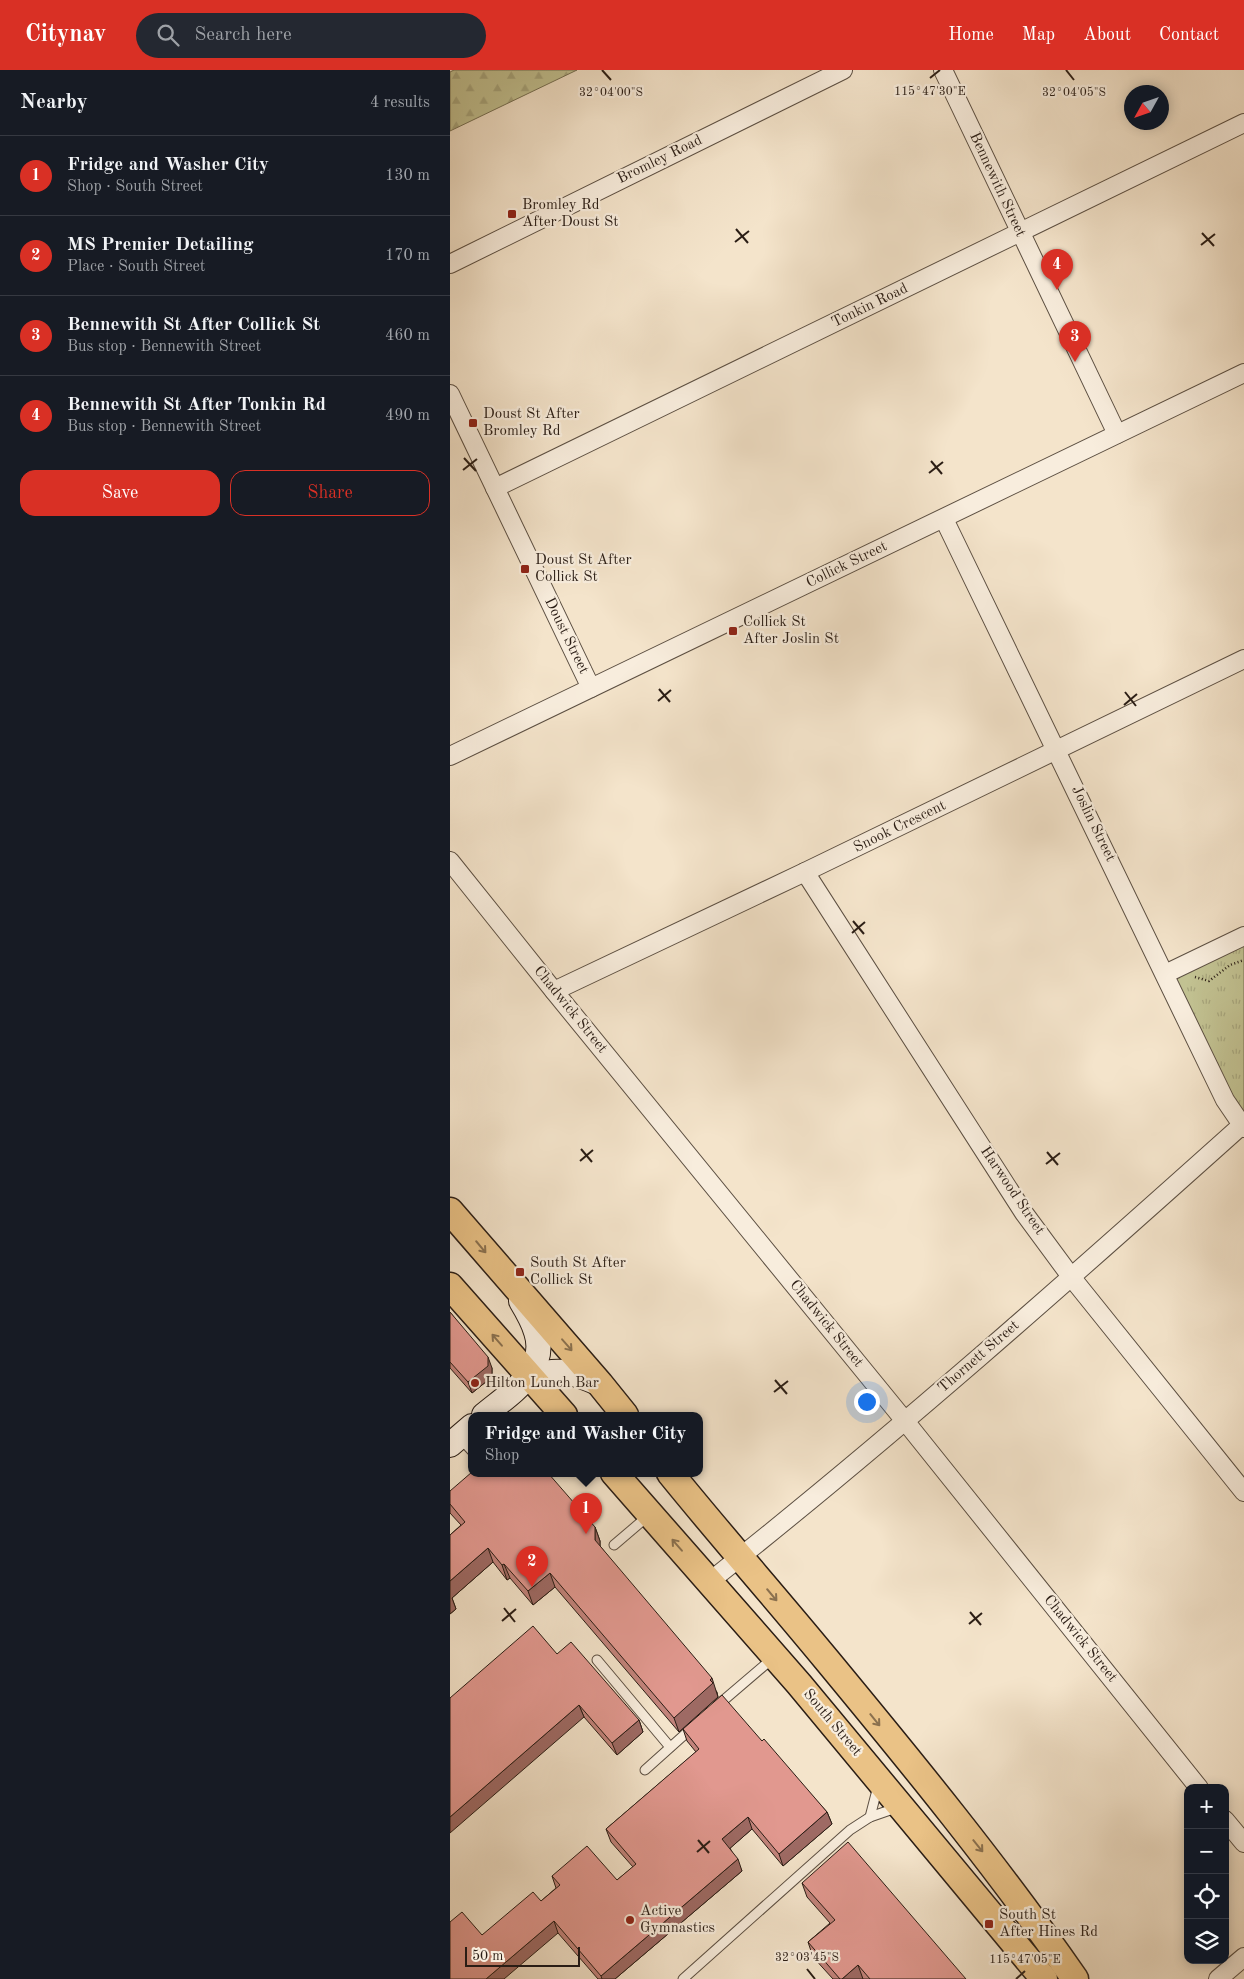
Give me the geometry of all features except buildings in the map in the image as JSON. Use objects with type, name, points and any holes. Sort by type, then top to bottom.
[{"type":"main road","points":[[450,1211],[623,1412]]},
{"type":"main road","points":[[450,1286],[561,1412]]},
{"type":"main road","name":"South Street","points":[[618,1477],[799,1684],[1044,1979]]},
{"type":"main road","points":[[673,1477],[826,1659],[982,1851],[1075,1979]]},
{"type":"main road","points":[[799,1684],[809,1670],[826,1659]]},
{"type":"main road","points":[[898,1748],[902,1782],[899,1804]]},
{"type":"street","name":"Bromley Road","points":[[450,264],[843,70]]},
{"type":"street","name":"Bennewith Street","points":[[943,70],[1117,434]]},
{"type":"street","name":"Tonkin Road","points":[[495,488],[1244,123]]},
{"type":"street","name":"Collick Street","points":[[450,756],[1244,373]]},
{"type":"street","name":"Doust Street","points":[[450,394],[592,688]]},
{"type":"street","name":"Joslin Street","points":[[944,519],[1225,1100],[1243,1126]]},
{"type":"street","name":"Snook Crescent","points":[[554,991],[1057,751],[1244,659]]},
{"type":"street","name":"Chadwick Street","points":[[450,861],[905,1421],[1196,1784]]},
{"type":"street","name":"Harwood Street","points":[[805,872],[1024,1213],[1072,1278],[1244,1492]]},
{"type":"street","points":[[1165,974],[1244,936]]},
{"type":"street","name":"Thornett Street","points":[[709,1582],[905,1421],[1072,1278],[1243,1126]]},
{"type":"street","points":[[487,1412],[529,1376],[539,1353],[537,1334],[511,1283]]},
{"type":"street","points":[[529,1376],[546,1372],[573,1372],[600,1384]]},
{"type":"street","points":[[1229,1825],[1244,1844]]},
{"type":"street","points":[[1218,1979],[1244,1957]]},
{"type":"lane","points":[[614,1545],[650,1514]]},
{"type":"lane","points":[[713,1709],[775,1656]]},
{"type":"lane","points":[[596,1660],[670,1747]]},
{"type":"lane","points":[[644,1770],[699,1722]]},
{"type":"lane","points":[[870,1817],[880,1781]]},
{"type":"lane","points":[[683,1979],[850,1830],[870,1817],[893,1809],[899,1804]]},
{"type":"path","points":[[1184,965],[1192,975],[1209,981],[1230,965],[1244,960]]},
{"type":"green space","points":[[454,70],[577,70],[450,131],[450,72]]},
{"type":"green space","points":[[1244,943],[1244,1117],[1229,1095],[1174,977]]},
{"type":"place","name":"Bromley Rd After Doust St","points":[[512,214]]},
{"type":"place","name":"Bennewith St After Tonkin Rd","points":[[1057,290]]},
{"type":"place","name":"Bennewith St After Collick St","points":[[1075,362]]},
{"type":"place","name":"Doust St After Bromley Rd","points":[[473,423]]},
{"type":"place","name":"Doust St After Collick St","points":[[525,569]]},
{"type":"place","name":"Collick St After Joslin St","points":[[733,631]]},
{"type":"place","name":"South St After Collick St","points":[[520,1272]]},
{"type":"place","name":"Hilton Lunch Bar","points":[[475,1383]]},
{"type":"place","name":"Fridge and Washer City","points":[[586,1534]]},
{"type":"place","name":"MS Premier Detailing","points":[[532,1587]]},
{"type":"place","name":"Active Gymnastics","points":[[630,1920]]},
{"type":"place","name":"South St After Hines Rd","points":[[989,1924]]}]
